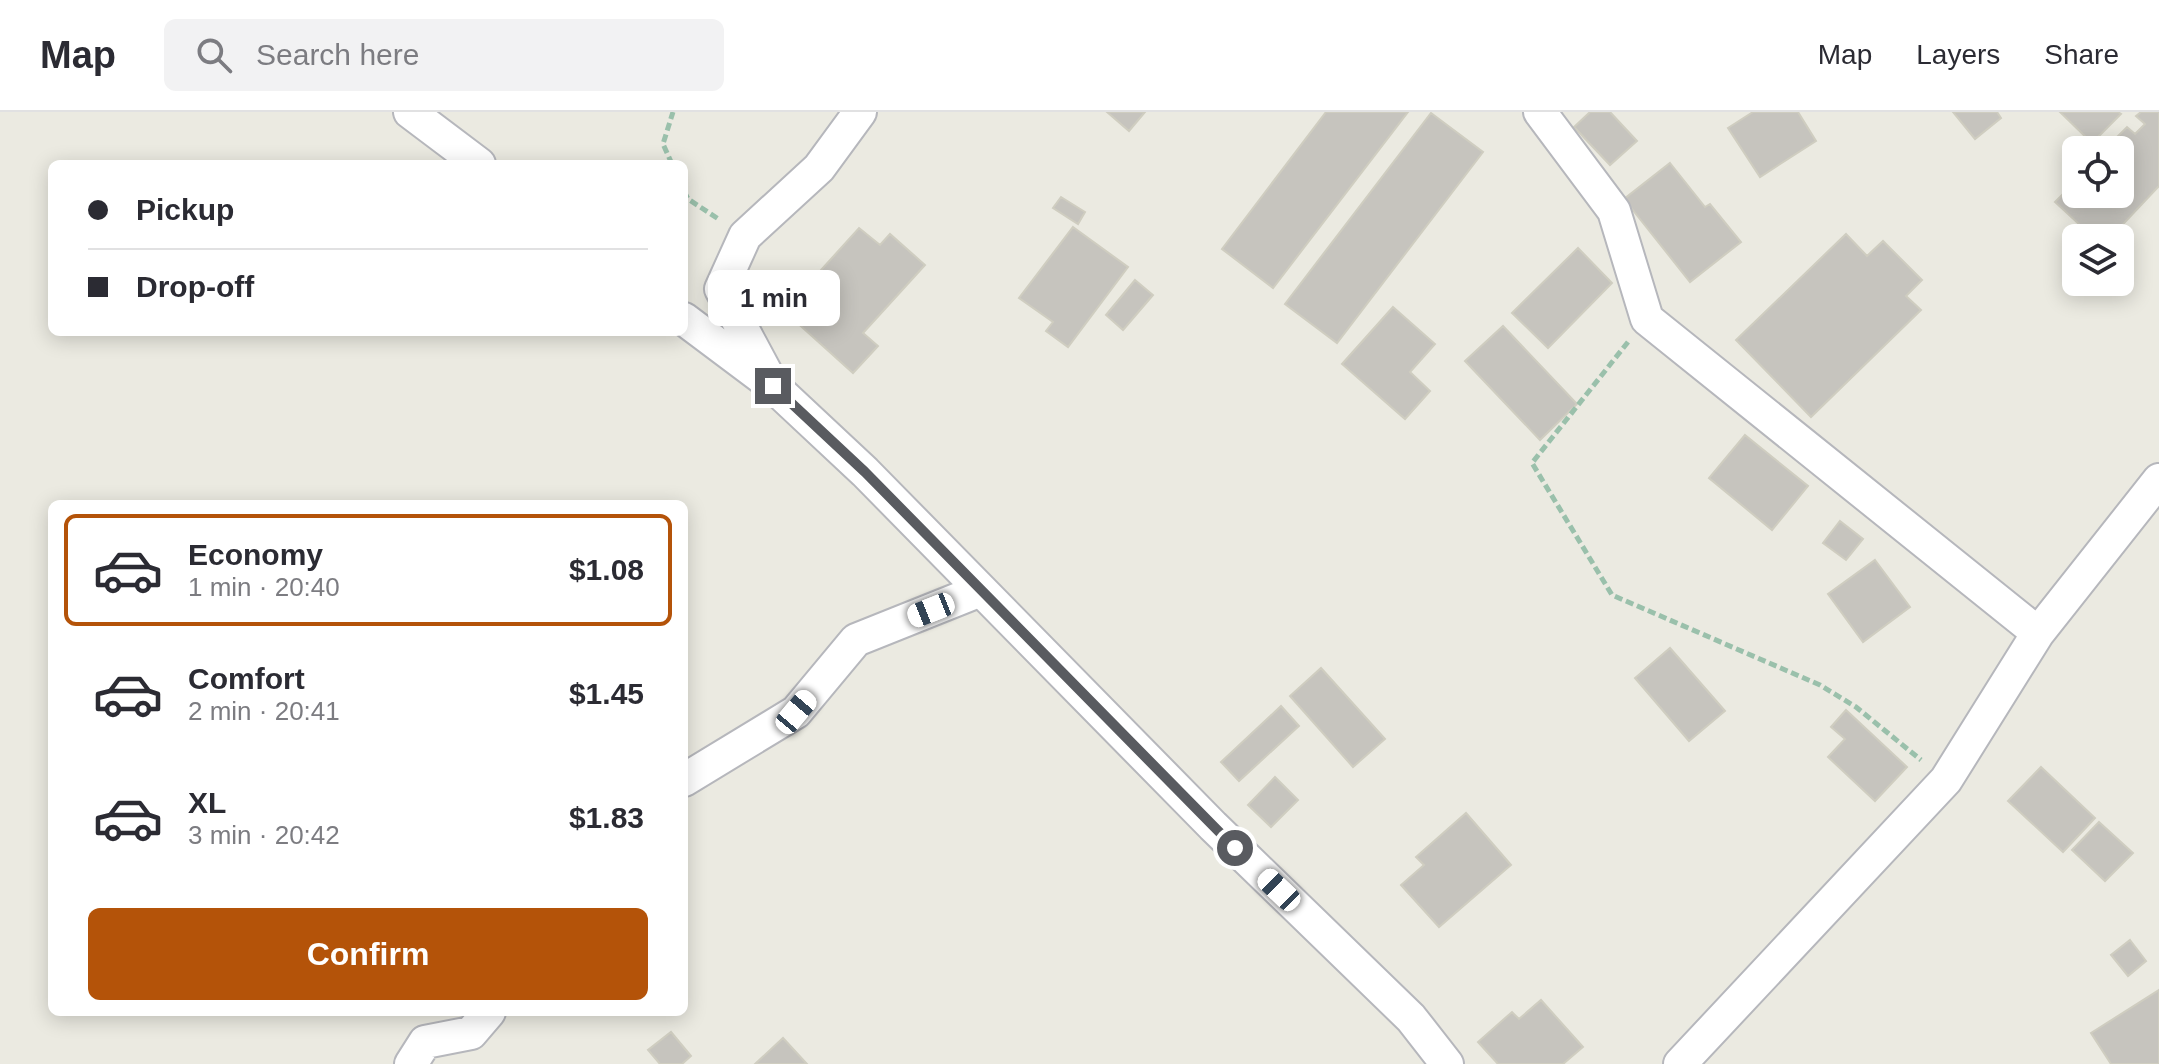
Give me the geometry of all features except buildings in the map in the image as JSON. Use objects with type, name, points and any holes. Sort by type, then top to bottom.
[{"type":"street","points":[[410,112],[474,160]]},
{"type":"street","points":[[773,386],[721,289],[745,236],[819,168],[860,112]]},
{"type":"street","points":[[1540,112],[1614,211],[1647,319],[2038,633]]},
{"type":"street","points":[[688,322],[773,386],[981,590],[1213,826],[1411,1018],[1447,1064]]},
{"type":"street","points":[[1680,1064],[1946,780],[2038,633],[2159,480]]},
{"type":"street","points":[[688,778],[796,712],[856,640],[981,590]]},
{"type":"street","points":[[411,1064],[425,1042],[471,1033],[486,1016]]},
{"type":"path","points":[[670,160],[663,144],[673,112]]},
{"type":"path","points":[[688,199],[745,236]]},
{"type":"path","points":[[1647,319],[1532,463],[1612,595],[1820,685],[1856,707],[1946,780]]},
{"type":"route","points":[[773,386],[865,472],[1235,848]]}]
